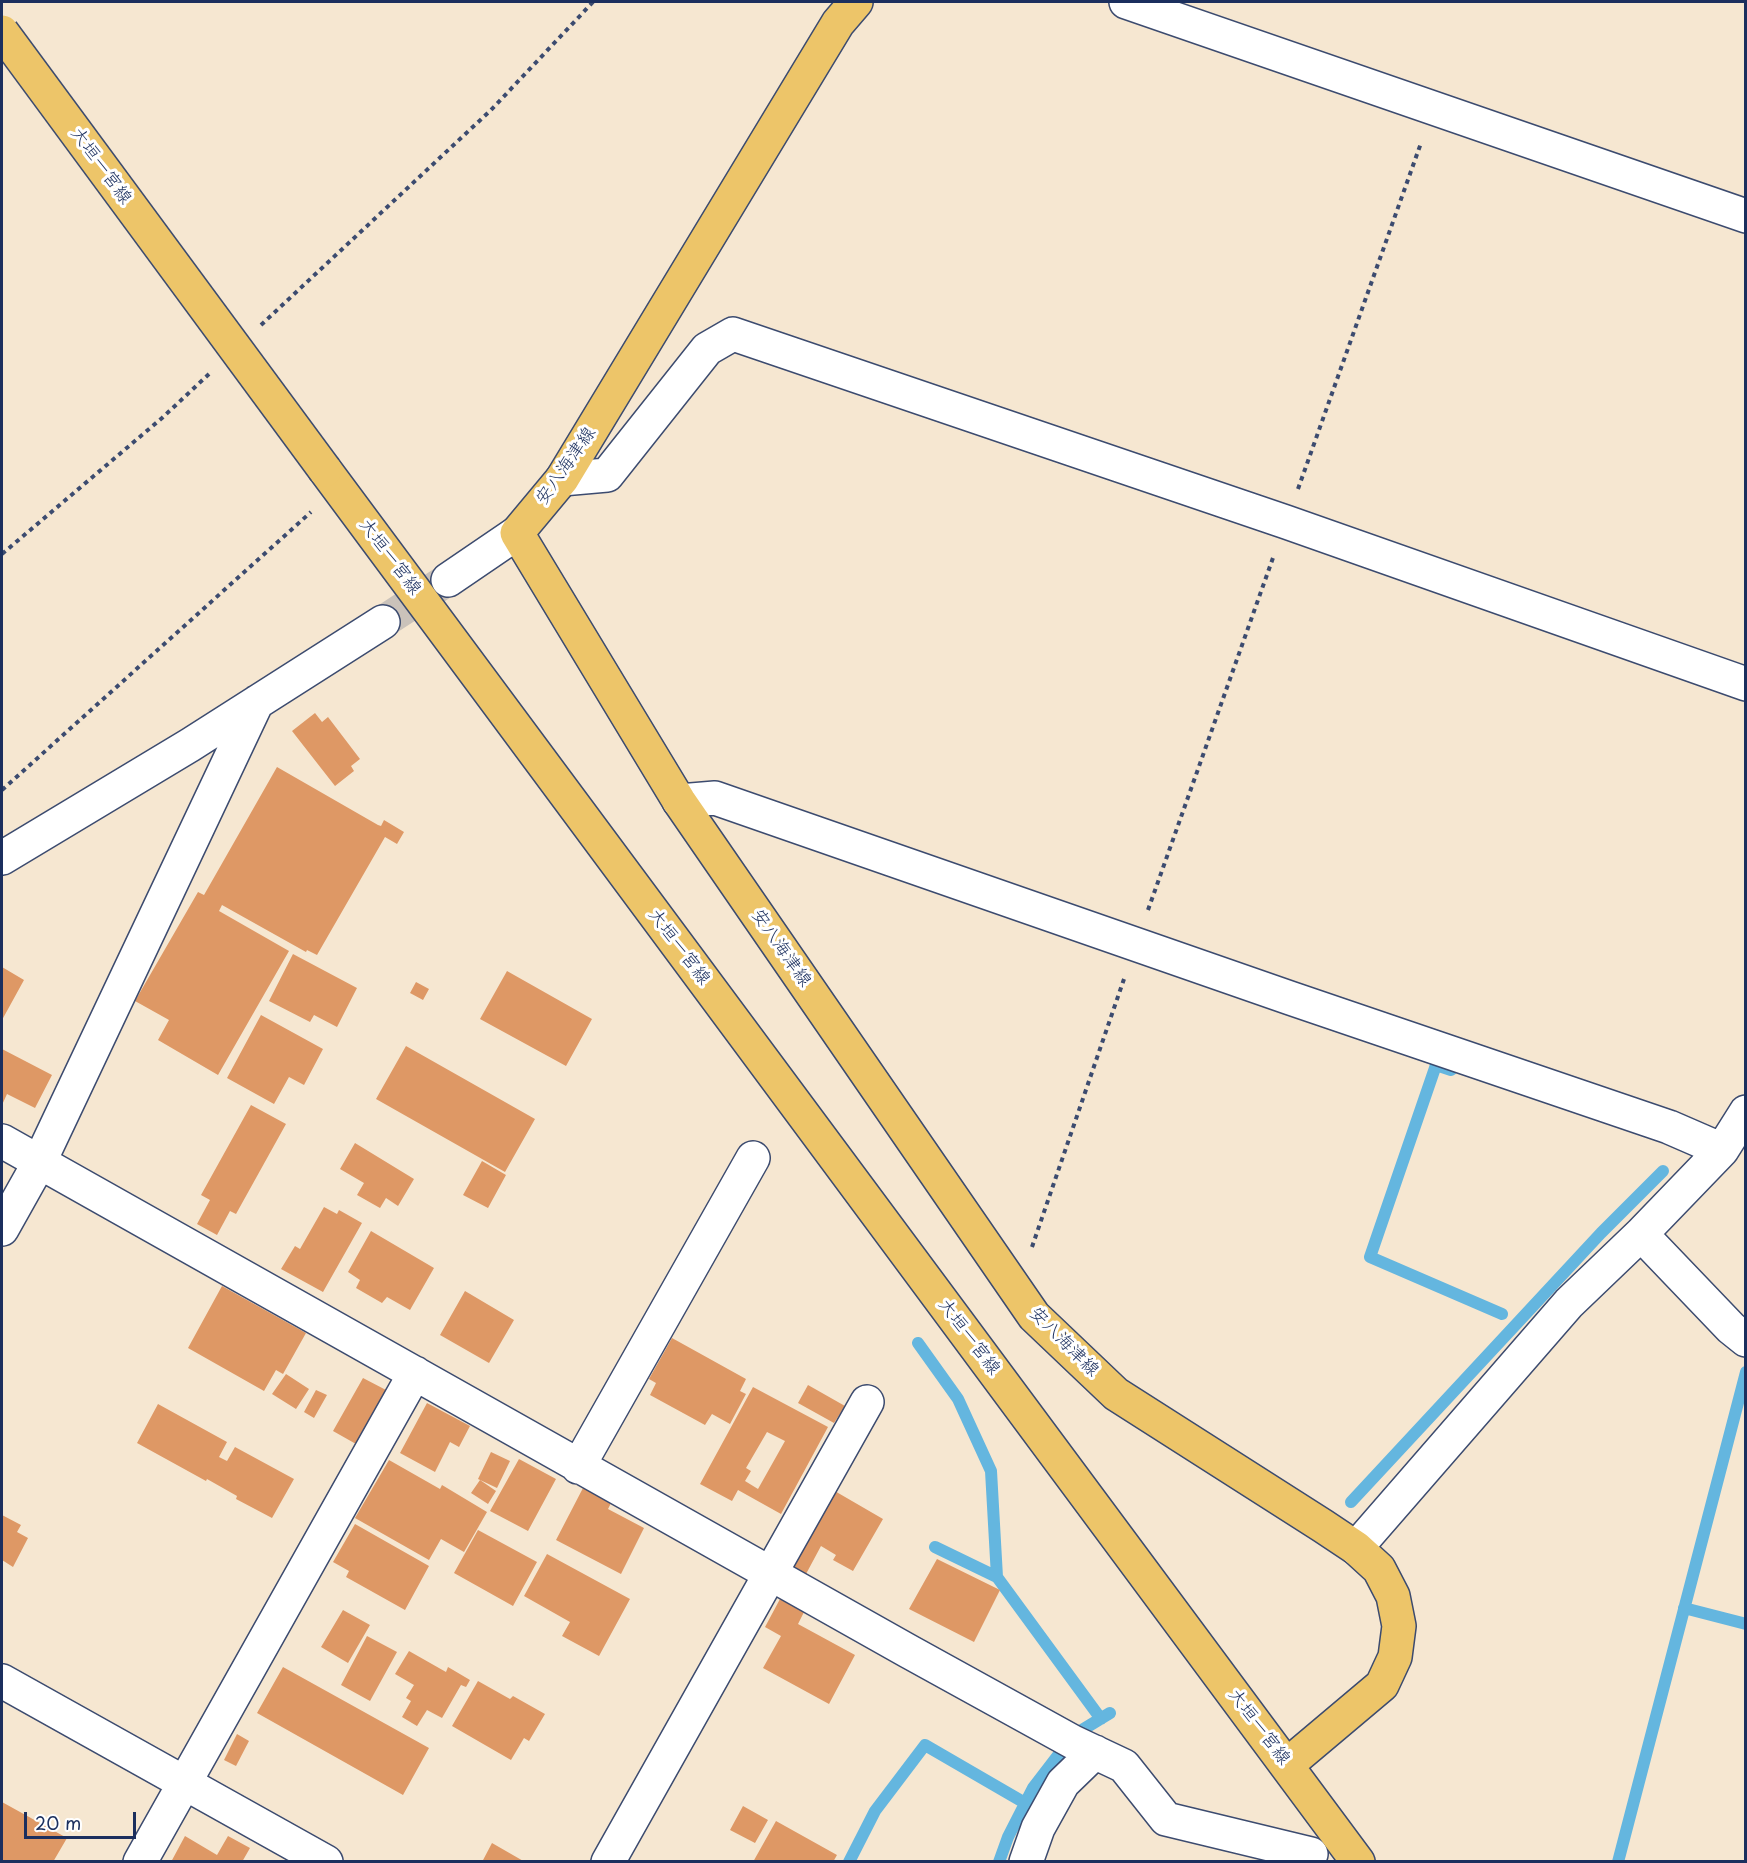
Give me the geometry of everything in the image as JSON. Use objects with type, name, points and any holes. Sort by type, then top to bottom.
[{"type":"main road","name":"安八海津線","points":[[856,2],[838,23],[562,479],[517,533],[679,801],[1034,1316],[1116,1394],[1356,1548],[1379,1569],[1393,1596],[1399,1626],[1395,1657],[1382,1685],[1287,1765]]},
{"type":"main road","name":"大垣一宮線","points":[[2,32],[1333,1825],[1358,1862]]},
{"type":"street","points":[[1126,2],[1746,216]]},
{"type":"street","points":[[562,479],[607,475],[707,349],[733,334],[1286,522],[1746,684]]},
{"type":"street","points":[[448,580],[517,533]]},
{"type":"street","points":[[2,858],[190,745],[383,622]]},
{"type":"street","points":[[2,1229],[39,1163],[257,702]]},
{"type":"street","points":[[679,801],[715,798],[1669,1127],[1722,1150]]},
{"type":"street","points":[[1356,1548],[1569,1303],[1641,1234],[1722,1150],[1746,1112]]},
{"type":"street","points":[[2,1141],[770,1574],[1124,1766],[1166,1819],[1311,1858],[1333,1825]]},
{"type":"street","points":[[578,1467],[753,1158]]},
{"type":"street","points":[[1641,1234],[1731,1328],[1746,1340]]},
{"type":"street","points":[[140,1862],[415,1373]]},
{"type":"street","points":[[608,1862],[867,1402]]},
{"type":"street","points":[[2,1681],[326,1862]]},
{"type":"street","points":[[1026,1862],[1038,1828],[1063,1783],[1095,1752]]},
{"type":"path","points":[[257,328],[491,110],[593,2]]},
{"type":"path","points":[[1017,1290],[1136,944],[1434,108]]},
{"type":"path","points":[[2,554],[162,418],[214,369]]},
{"type":"path","points":[[2,790],[314,510]]},
{"type":"building","points":[[315,713],[322,722],[328,717],[360,759],[351,766],[354,771],[335,786],[292,731]]},
{"type":"building","points":[[277,767],[378,825],[381,826],[384,820],[404,832],[397,844],[385,837],[317,955],[307,950],[306,952],[222,905],[219,911],[289,951],[218,1075],[158,1040],[169,1020],[135,1001],[198,892],[204,895]]},
{"type":"building","points":[[293,954],[357,988],[337,1027],[314,1015],[310,1022],[269,1001]]},
{"type":"building","points":[[2,967],[24,980],[2,1020]]},
{"type":"building","points":[[507,971],[592,1019],[566,1066],[480,1019]]},
{"type":"building","points":[[416,982],[429,989],[423,1000],[410,993]]},
{"type":"building","points":[[261,1015],[323,1049],[304,1085],[289,1077],[274,1104],[227,1078]]},
{"type":"building","points":[[406,1046],[535,1119],[505,1172],[376,1099]]},
{"type":"building","points":[[2,1049],[52,1075],[35,1108],[7,1094],[2,1105]]},
{"type":"building","points":[[251,1105],[286,1124],[236,1214],[230,1211],[217,1235],[197,1224],[210,1200],[201,1195]]},
{"type":"building","points":[[355,1143],[414,1179],[398,1206],[386,1198],[380,1208],[357,1195],[364,1183],[340,1169]]},
{"type":"building","points":[[482,1161],[506,1175],[488,1208],[463,1195]]},
{"type":"building","points":[[324,1207],[337,1214],[339,1210],[362,1223],[323,1292],[281,1269],[295,1246],[300,1249]]},
{"type":"building","points":[[371,1231],[434,1268],[410,1310],[387,1297],[382,1303],[356,1288],[360,1280],[348,1272]]},
{"type":"building","points":[[222,1286],[306,1333],[283,1374],[276,1370],[264,1391],[188,1348]]},
{"type":"building","points":[[465,1291],[514,1320],[489,1363],[440,1335]]},
{"type":"building","points":[[672,1338],[746,1379],[740,1391],[746,1394],[730,1424],[712,1414],[705,1425],[650,1395],[656,1383],[649,1379]]},
{"type":"building","points":[[286,1374],[309,1389],[296,1409],[272,1394]]},
{"type":"building","points":[[363,1378],[386,1390],[356,1444],[333,1431]]},
{"type":"building","points":[[808,1385],[845,1406],[834,1423],[798,1403]]},
{"type":"building","points":[[753,1387],[828,1427],[781,1514],[738,1490],[732,1501],[700,1484]],"holes":[[[767,1432],[785,1441],[758,1489],[745,1481],[751,1471],[746,1468]]]},
{"type":"building","points":[[316,1390],[327,1395],[314,1418],[304,1412]]},
{"type":"building","points":[[427,1403],[470,1426],[459,1447],[450,1442],[435,1472],[400,1453]]},
{"type":"building","points":[[158,1404],[227,1442],[219,1457],[227,1461],[235,1447],[294,1479],[272,1518],[236,1499],[237,1496],[207,1479],[206,1481],[137,1443]]},
{"type":"building","points":[[491,1452],[510,1461],[497,1488],[478,1479]]},
{"type":"building","points":[[519,1459],[556,1479],[528,1531],[490,1511]]},
{"type":"building","points":[[389,1460],[440,1489],[442,1485],[487,1512],[464,1552],[441,1539],[429,1560],[355,1518]]},
{"type":"building","points":[[480,1480],[496,1491],[488,1504],[471,1493]]},
{"type":"building","points":[[583,1488],[611,1503],[608,1509],[644,1528],[621,1574],[556,1540]]},
{"type":"building","points":[[833,1490],[883,1519],[853,1571],[833,1560],[836,1555],[821,1546],[806,1574],[791,1566]]},
{"type":"building","points":[[2,1515],[21,1525],[17,1532],[28,1538],[13,1567],[2,1560]]},
{"type":"building","points":[[355,1524],[429,1566],[405,1610],[346,1577],[349,1571],[333,1562]]},
{"type":"building","points":[[478,1530],[537,1562],[513,1606],[454,1573]]},
{"type":"building","points":[[547,1554],[630,1599],[599,1656],[562,1636],[570,1622],[524,1596]]},
{"type":"building","points":[[937,1559],[1000,1590],[974,1642],[909,1609]]},
{"type":"building","points":[[780,1599],[804,1612],[798,1624],[855,1655],[829,1704],[763,1668],[781,1636],[765,1627]]},
{"type":"building","points":[[343,1610],[370,1625],[348,1663],[321,1647]]},
{"type":"building","points":[[367,1636],[397,1652],[370,1701],[341,1685]]},
{"type":"building","points":[[409,1651],[446,1672],[448,1667],[470,1680],[466,1687],[461,1685],[442,1718],[427,1710],[417,1726],[402,1717],[411,1701],[406,1698],[414,1685],[395,1674]]},
{"type":"building","points":[[283,1667],[429,1748],[403,1795],[257,1713]]},
{"type":"building","points":[[478,1681],[510,1699],[513,1696],[545,1714],[529,1741],[524,1738],[511,1760],[452,1726]]},
{"type":"building","points":[[237,1734],[249,1741],[236,1766],[224,1760]]},
{"type":"building","points":[[2,1802],[67,1838],[53,1862],[2,1862]]},
{"type":"building","points":[[743,1806],[768,1820],[755,1843],[730,1830]]},
{"type":"building","points":[[776,1821],[837,1855],[833,1862],[753,1862]]},
{"type":"building","points":[[185,1836],[217,1855],[228,1836],[250,1848],[242,1862],[171,1862]]},
{"type":"building","points":[[492,1843],[525,1862],[482,1862]]},
{"type":"waterway","points":[[1451,1070],[1436,1065],[1370,1257],[1502,1314]]},
{"type":"waterway","points":[[1351,1502],[1601,1233],[1663,1171]]},
{"type":"waterway","points":[[918,1343],[958,1399],[991,1471],[997,1577],[1101,1719]]},
{"type":"waterway","points":[[1618,1862],[1746,1372]]},
{"type":"waterway","points":[[935,1547],[997,1577]]},
{"type":"waterway","points":[[1684,1608],[1746,1624]]},
{"type":"waterway","points":[[1082,1730],[1110,1713]]},
{"type":"waterway","points":[[849,1862],[875,1811],[925,1745],[1025,1803]]},
{"type":"waterway","points":[[999,1862],[1008,1837],[1033,1788],[1063,1749]]},
{"type":"tunnel","points":[[383,622],[444,582]]}]
